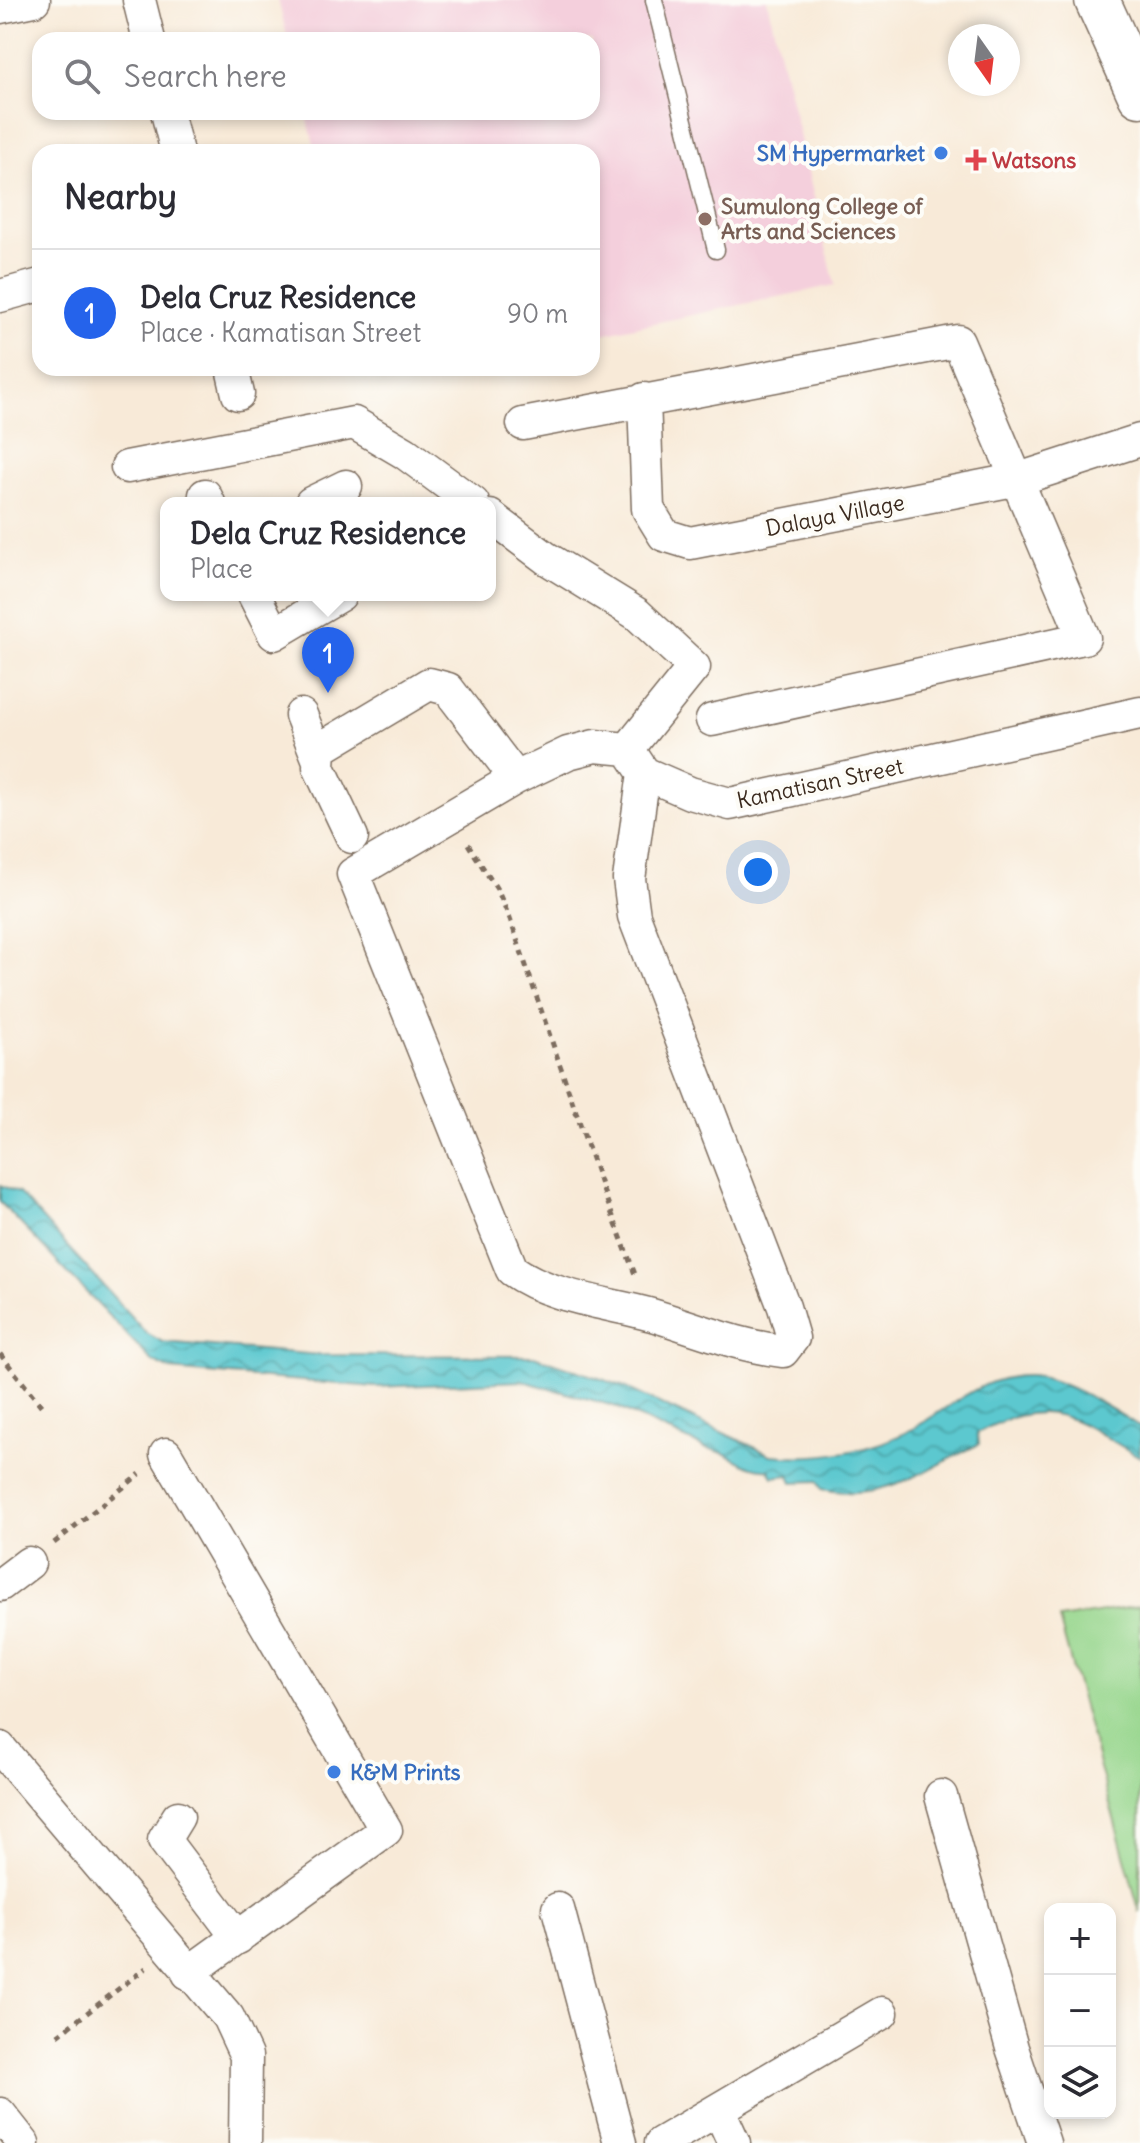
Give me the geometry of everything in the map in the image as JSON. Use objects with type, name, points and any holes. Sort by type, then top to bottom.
[{"type":"main road","points":[[1097,0],[1140,95]]},
{"type":"street","points":[[0,7],[34,0]]},
{"type":"street","points":[[139,0],[147,32]]},
{"type":"street","points":[[169,120],[175,144]]},
{"type":"street","points":[[0,296],[32,287]]},
{"type":"street","points":[[523,424],[958,341],[1084,638],[712,720]]},
{"type":"street","name":"Dalaya Village","points":[[644,399],[648,509],[664,535],[690,543],[1019,479],[1140,440]]},
{"type":"street","points":[[127,467],[354,423],[405,453],[465,497]]},
{"type":"street","points":[[323,497],[346,486]]},
{"type":"street","points":[[496,520],[546,558],[637,614],[694,667],[636,761],[629,879],[634,916],[784,1307],[793,1338],[783,1351],[749,1347],[651,1315]]},
{"type":"street","points":[[257,601],[274,634],[330,601]]},
{"type":"street","points":[[318,758],[327,742],[420,689],[439,684],[448,689],[516,778]]},
{"type":"street","name":"Kamatisan Street","points":[[651,1315],[532,1284],[512,1270],[353,874],[516,778],[568,753],[595,746],[636,761],[730,804],[1140,713]]},
{"type":"street","points":[[301,715],[352,837]]},
{"type":"street","points":[[166,1454],[386,1830],[238,1938],[179,1962]]},
{"type":"street","points":[[0,1585],[29,1563]]},
{"type":"street","points":[[0,1748],[228,2017],[246,2056],[245,2143]]},
{"type":"street","points":[[941,1796],[1012,2048],[1044,2143]]},
{"type":"street","points":[[178,1817],[164,1840],[238,1938]]},
{"type":"street","points":[[558,1909],[620,2143]]},
{"type":"street","points":[[661,2143],[882,2013]]},
{"type":"street","points":[[719,2110],[734,2143]]},
{"type":"street","points":[[0,2114],[23,2143]]},
{"type":"lane","points":[[654,0],[716,250]]},
{"type":"path","points":[[451,817],[498,891],[510,919],[601,1185],[651,1315]]},
{"type":"path","points":[[0,1354],[43,1408]]},
{"type":"path","points":[[29,1563],[166,1454]]},
{"type":"path","points":[[58,2035],[179,1962]]},
{"type":"shaded area","name":"Sumulong College of Arts and Sciences","points":[[278,0],[767,0],[835,285],[600,334],[600,144],[314,144],[308,120],[600,120],[600,32],[286,32]]},
{"type":"green space","points":[[1140,1606],[1140,1913],[1059,1619]]},
{"type":"water","points":[[0,1185],[19,1193],[145,1332],[163,1342],[321,1355],[534,1356],[622,1386],[771,1455],[789,1456],[826,1455],[881,1443],[914,1428],[982,1386],[1012,1377],[1042,1377],[1102,1403],[1140,1427],[1140,1457],[1079,1422],[1044,1413],[1025,1415],[977,1433],[979,1444],[922,1473],[884,1488],[844,1492],[822,1489],[818,1481],[792,1482],[789,1475],[773,1477],[769,1469],[752,1467],[724,1453],[707,1449],[614,1406],[523,1381],[375,1387],[170,1370],[152,1361],[0,1202]]},
{"type":"place","name":"SM Hypermarket","points":[[941,153]]},
{"type":"place","name":"Watsons","points":[[976,160]]},
{"type":"place","name":"Sumulong College of Arts and Sciences","points":[[705,219]]},
{"type":"place","name":"Dela Cruz Residence","points":[[328,693]]},
{"type":"place","name":"K&M Prints","points":[[334,1772]]}]
